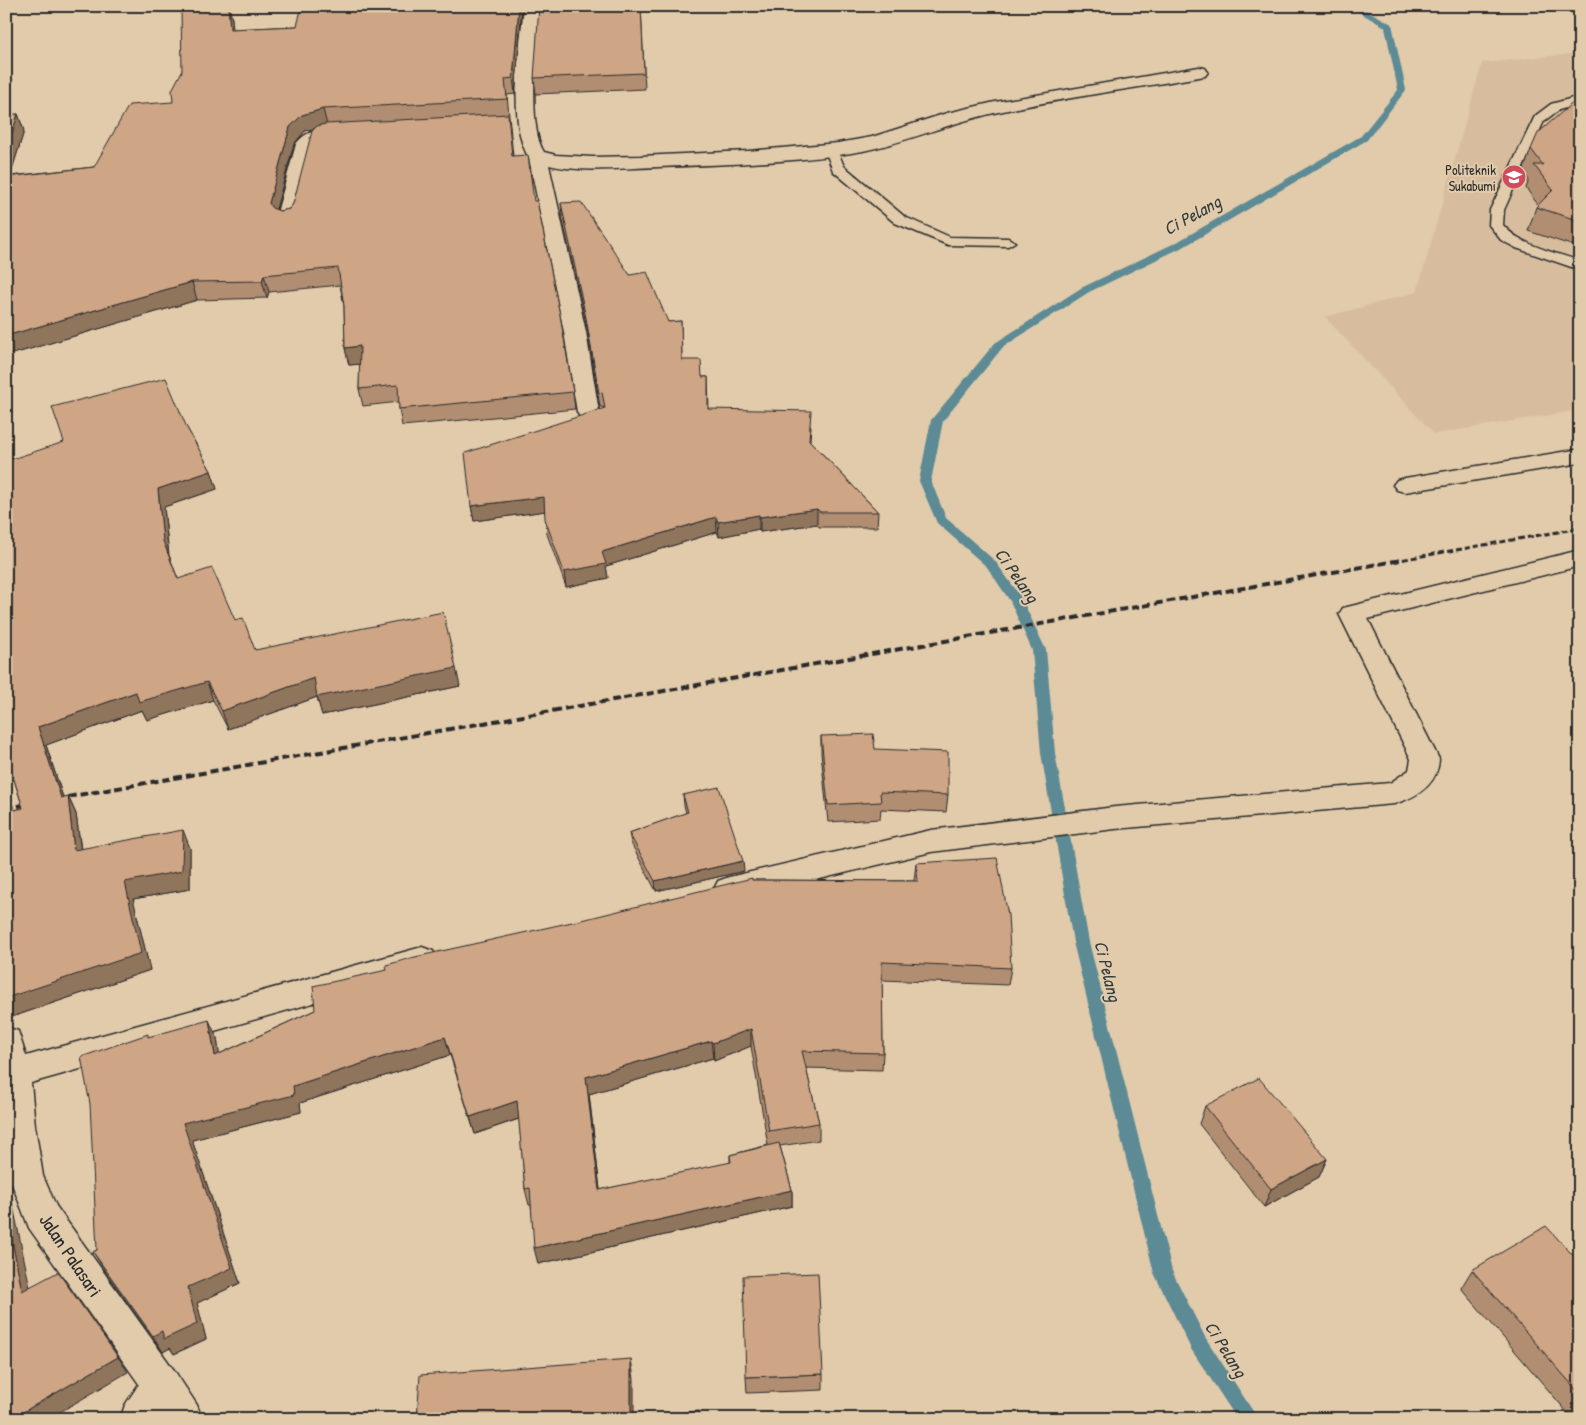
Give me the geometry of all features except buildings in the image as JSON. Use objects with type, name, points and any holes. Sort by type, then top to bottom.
[{"type":"street","points":[[532,6],[525,122],[528,142],[532,151],[538,157],[550,162],[572,164],[626,163],[831,150],[889,138],[967,114],[1021,102],[1199,72]]},
{"type":"street","points":[[507,123],[525,122]]},
{"type":"street","points":[[285,220],[305,144],[313,137],[327,133],[364,131]]},
{"type":"street","points":[[538,157],[575,332],[588,412]]},
{"type":"street","points":[[1404,485],[1580,456]]},
{"type":"street","points":[[698,896],[931,841],[1115,818],[1394,793],[1410,786],[1419,779],[1425,768],[1425,759],[1352,614],[1580,558]]},
{"type":"street","points":[[10,1057],[448,953]]},
{"type":"street","name":"Jalan Palasari","points":[[10,1057],[26,1176],[42,1216],[161,1383],[183,1419]]},
{"type":"street","points":[[139,1419],[161,1383]]},
{"type":"lane","points":[[1580,100],[1555,106],[1539,119],[1497,210],[1496,225],[1506,237],[1580,266]]},
{"type":"lane","points":[[831,150],[838,168],[900,220],[948,241],[1008,242]]},
{"type":"shaded area","name":"Politeknik Sukabumi","points":[[1580,53],[1580,410],[1434,434],[1325,317],[1417,292],[1482,63]]},
{"type":"waterway","name":"Ci Pelang","points":[[1248,1419],[1198,1343],[1163,1273],[1081,942],[1048,753],[1039,650],[1016,600],[991,564],[941,520],[925,481],[937,420],[999,345],[1085,290],[1181,244],[1364,138],[1402,90],[1389,26],[1352,6]]},
{"type":"railway","points":[[1394,561],[1580,528]]},
{"type":"railway","points":[[56,799],[1401,560]]},
{"type":"railway","points":[[6,808],[37,803]]},
{"type":"place","name":"Politeknik Sukabumi","points":[[1514,177]]}]
